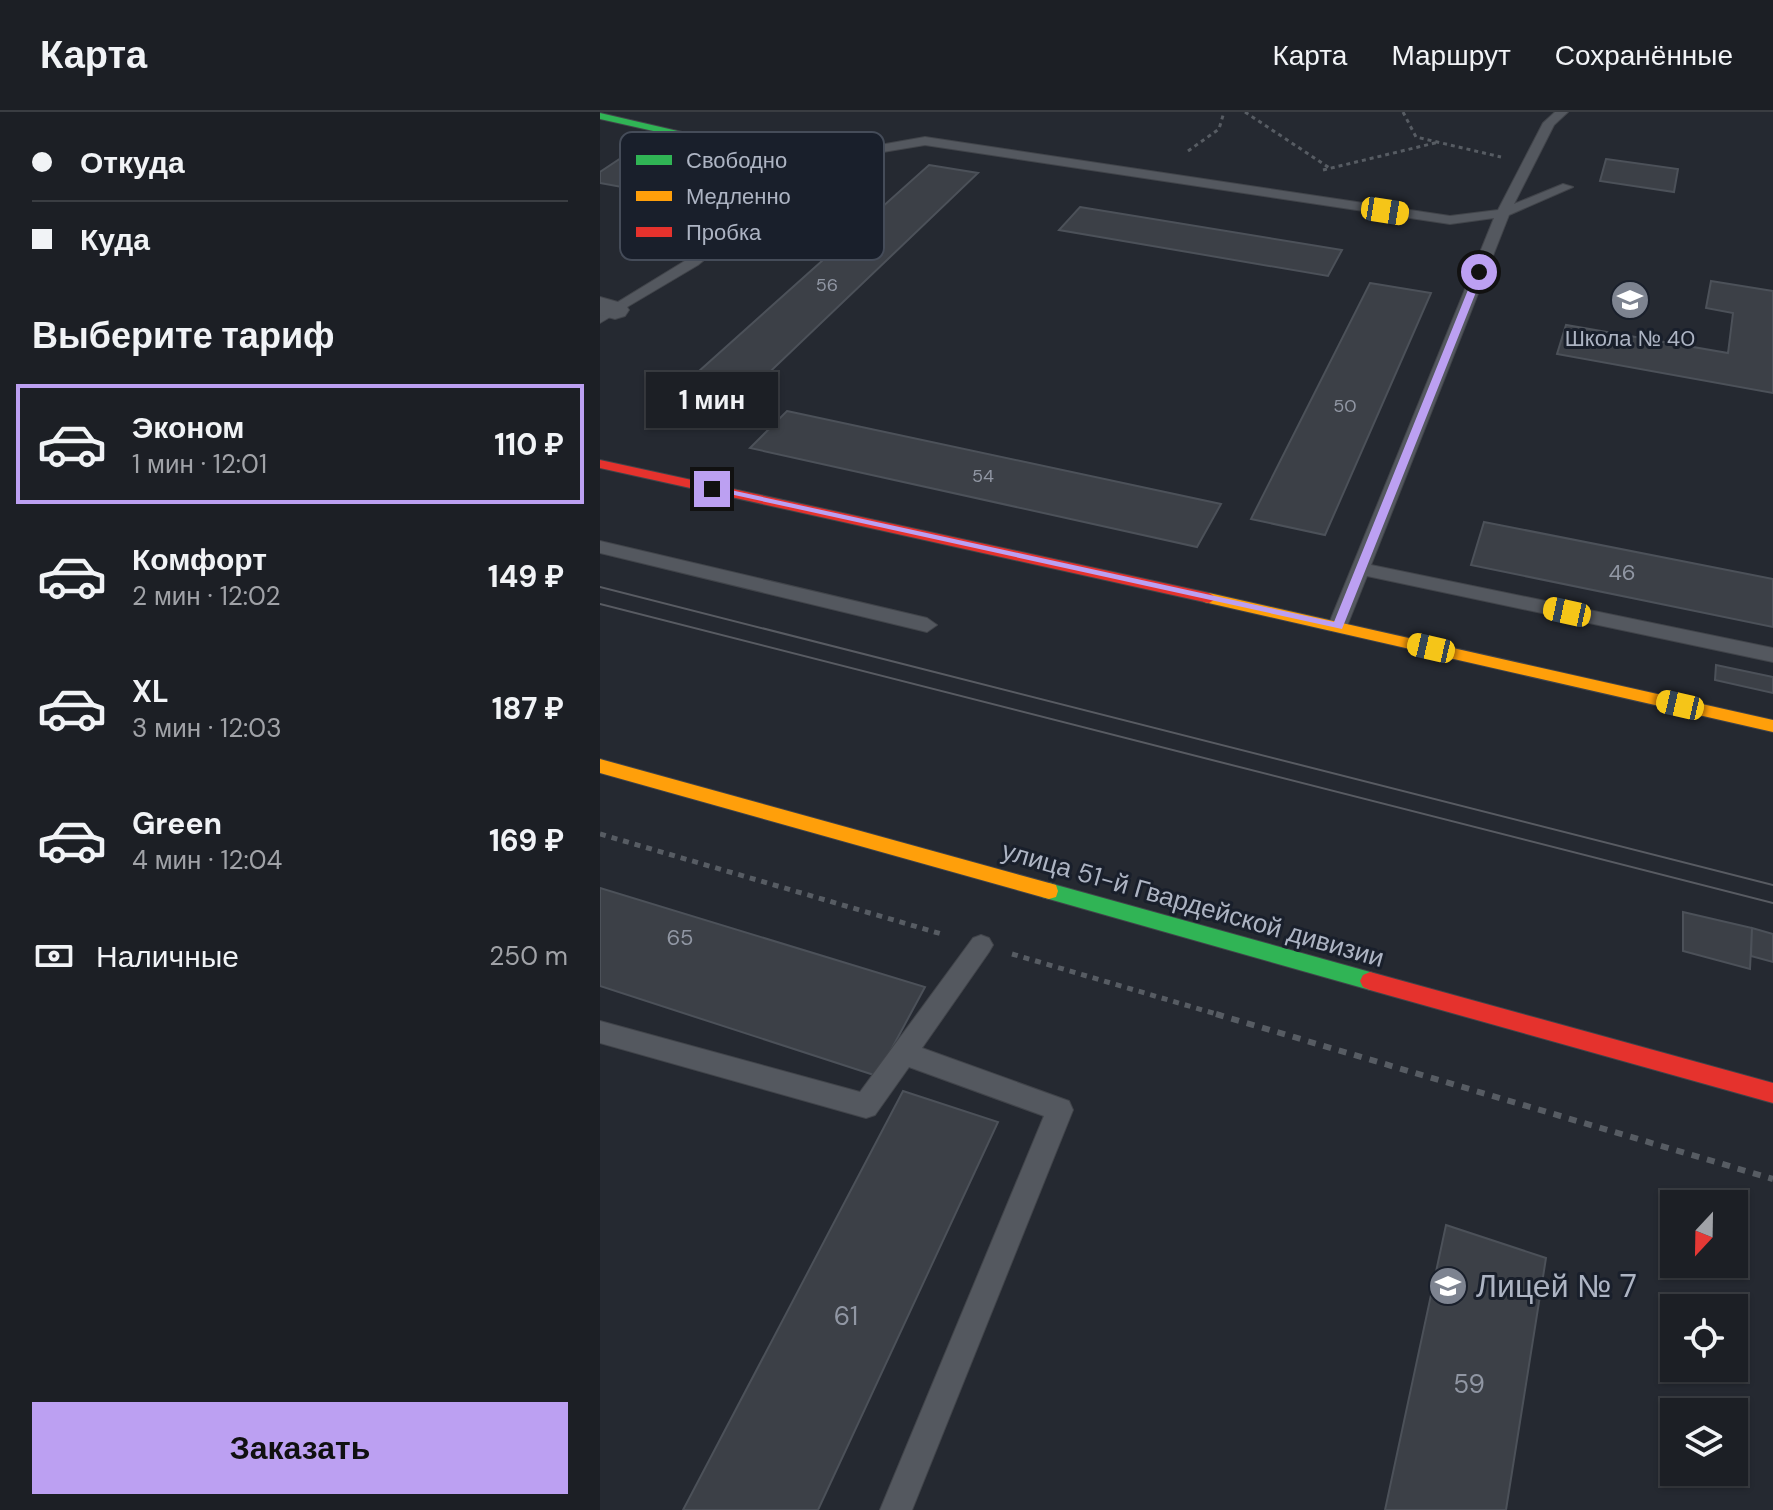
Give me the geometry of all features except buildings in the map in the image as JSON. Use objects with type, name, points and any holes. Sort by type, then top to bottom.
[{"type":"main road","points":[[600,116],[670,132]]},
{"type":"main road","points":[[600,464],[1338,626],[1773,726]]},
{"type":"main road","name":"улица 51-й Гвардейской дивизии","points":[[600,766],[1773,1093]]},
{"type":"lane","points":[[1338,626],[1503,213],[1549,123],[1562,112]]},
{"type":"lane","points":[[884,148],[925,141],[1450,220],[1503,213],[1567,187]]},
{"type":"lane","points":[[605,312],[695,260]]},
{"type":"lane","points":[[600,547],[927,625]]},
{"type":"lane","points":[[1361,569],[1773,655]]},
{"type":"lane","points":[[600,1032],[866,1106],[981,945]]},
{"type":"lane","points":[[896,1510],[1060,1110],[904,1053]]},
{"type":"path","points":[[1245,112],[1330,169],[1385,211]]},
{"type":"path","points":[[1403,112],[1416,137],[1528,164]]},
{"type":"path","points":[[1315,171],[1439,142]]},
{"type":"path","points":[[600,834],[1773,1179]]},
{"type":"tram line","points":[[600,587],[1773,885]]},
{"type":"tram line","points":[[600,604],[1773,903]]},
{"type":"traffic: fast","points":[[600,116],[670,132]]},
{"type":"traffic: fast","points":[[1049,891],[1370,981]]},
{"type":"traffic: slow","points":[[1209,598],[1773,726]]},
{"type":"traffic: slow","points":[[600,766],[1049,891]]},
{"type":"traffic: jam","points":[[600,464],[1209,598]]},
{"type":"traffic: jam","points":[[1370,981],[1773,1093]]},
{"type":"place","name":"Школа № 40","points":[[1630,300]]},
{"type":"place","name":"Лицей № 7","points":[[1448,1286]]},
{"type":"route","points":[[712,489],[1338,626],[1479,272]]}]
